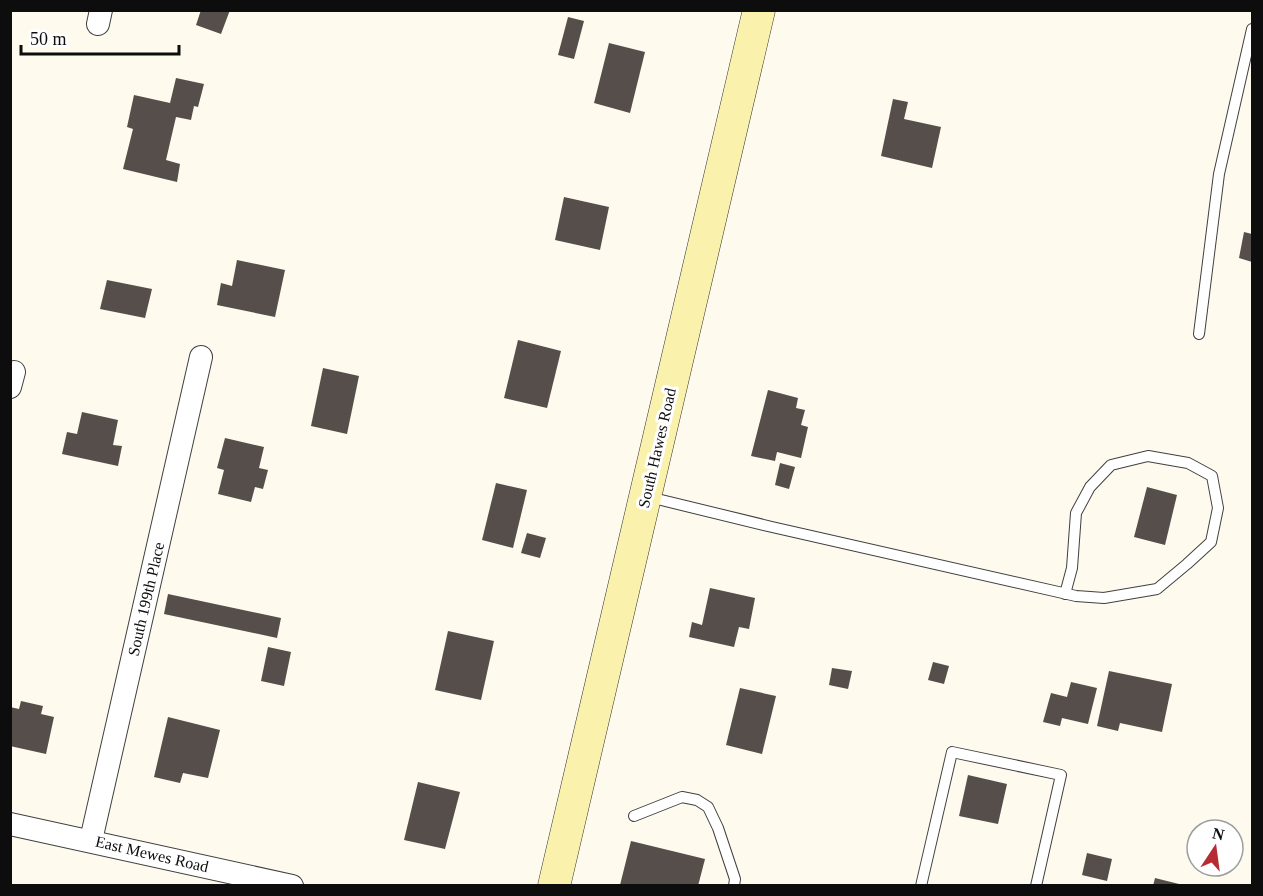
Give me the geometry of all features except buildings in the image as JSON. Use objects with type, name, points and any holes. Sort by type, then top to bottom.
[{"type":"main road","name":"South Hawes Road","points":[[554,885],[759,10]]},
{"type":"street","name":"South 199th Place","points":[[91,840],[201,357]]},
{"type":"street","name":"East Mewes Road","points":[[10,824],[292,885]]},
{"type":"lane","points":[[1199,334],[1219,174],[1252,29]]},
{"type":"lane","points":[[646,496],[1065,594],[1104,598],[1157,589],[1211,542],[1218,508],[1212,476],[1188,463],[1148,456],[1111,465],[1090,487],[1076,513],[1072,568],[1065,594]]},
{"type":"lane","points":[[921,885],[952,752],[1061,775],[1036,885]]},
{"type":"lane","points":[[634,816],[682,797],[697,800],[708,807],[718,828],[735,879],[734,885]]}]
